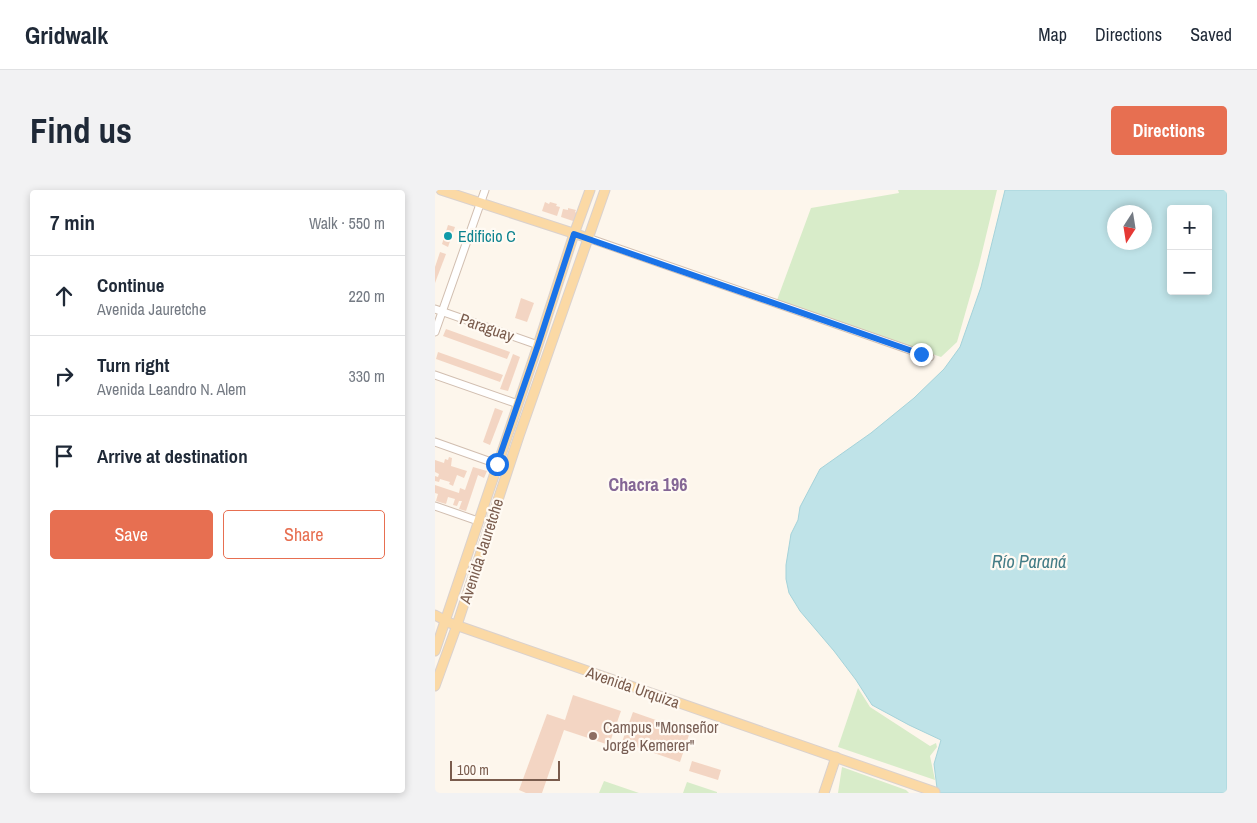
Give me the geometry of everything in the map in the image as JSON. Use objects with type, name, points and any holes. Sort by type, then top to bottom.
[{"type":"main road","points":[[441,190],[581,236]]},
{"type":"main road","name":"Avenida Jauretche","points":[[435,686],[519,436],[581,236],[590,190]]},
{"type":"main road","name":"Avenida Jauretche","points":[[435,651],[538,345],[581,236],[605,190]]},
{"type":"main road","name":"Avenida Urquiza","points":[[435,614],[445,621],[935,792]]},
{"type":"main road","name":"Avenida Urquiza","points":[[435,622],[445,621]]},
{"type":"main road","points":[[824,793],[836,757]]},
{"type":"street","points":[[435,332],[439,310],[485,190]]},
{"type":"street","points":[[581,236],[930,357]]},
{"type":"street","name":"Paraguay","points":[[439,310],[538,345]]},
{"type":"street","points":[[435,375],[518,404]]},
{"type":"street","points":[[435,442],[497,464]]},
{"type":"street","points":[[435,506],[478,521]]},
{"type":"green space","points":[[898,190],[997,190],[979,265],[957,342],[941,357],[777,300],[811,208],[899,193]]},
{"type":"green space","points":[[858,688],[870,707],[930,746],[936,743],[937,747],[930,756],[935,780],[838,747]]},
{"type":"green space","points":[[842,767],[906,790],[909,793],[838,793]]},
{"type":"green space","points":[[604,781],[639,793],[599,793]]},
{"type":"green space","points":[[687,782],[717,792],[717,793],[683,793]]},
{"type":"water","name":"Río Paraná","points":[[1005,190],[1227,190],[1227,793],[939,793],[934,764],[941,740],[872,705],[856,680],[800,611],[789,593],[786,565],[791,534],[798,520],[800,507],[820,469],[871,433],[914,398],[944,369],[960,347],[981,287]]},
{"type":"building","points":[[545,202],[557,204],[556,206],[560,207],[557,216],[542,211]]},
{"type":"building","points":[[568,208],[576,210],[575,212],[578,214],[576,222],[561,217],[563,209],[568,210]]},
{"type":"building","name":"Edificio C","points":[[448,225],[455,227],[448,247],[442,244]]},
{"type":"building","points":[[440,252],[446,254],[435,283],[435,267]]},
{"type":"building","points":[[521,298],[534,303],[527,322],[515,318]]},
{"type":"building","points":[[446,329],[510,352],[507,359],[443,336]]},
{"type":"building","points":[[438,352],[503,375],[500,382],[436,359]]},
{"type":"building","points":[[513,354],[520,357],[508,391],[500,389]]},
{"type":"building","points":[[495,408],[503,411],[490,445],[483,442]]},
{"type":"building","points":[[449,457],[452,458],[451,466],[467,471],[464,478],[457,475],[453,486],[449,484],[450,482],[440,479],[439,482],[435,481],[435,476],[438,477],[439,474],[435,472],[435,460],[444,463],[445,459],[448,460]]},
{"type":"building","points":[[473,467],[487,471],[484,478],[478,475],[466,511],[459,509],[462,501],[459,501],[457,506],[453,505],[455,499],[448,497],[446,504],[436,501],[438,494],[435,493],[435,485],[459,493],[460,488],[465,490]]},
{"type":"building","points":[[573,695],[621,711],[609,745],[564,730],[542,793],[526,793],[519,790],[547,714],[565,720]]},
{"type":"building","points":[[633,712],[690,732],[680,762],[622,742]]},
{"type":"building","points":[[692,761],[721,770],[718,780],[689,771]]},
{"type":"place","name":"Edificio C","points":[[448,236]]},
{"type":"place","name":"Campus \"Monseñor Jorge Kemerer\"","points":[[593,736]]},
{"type":"district","name":"Chacra 196","points":[[648,484]]},
{"type":"route","points":[[497,464],[574,234],[921,354]]}]
